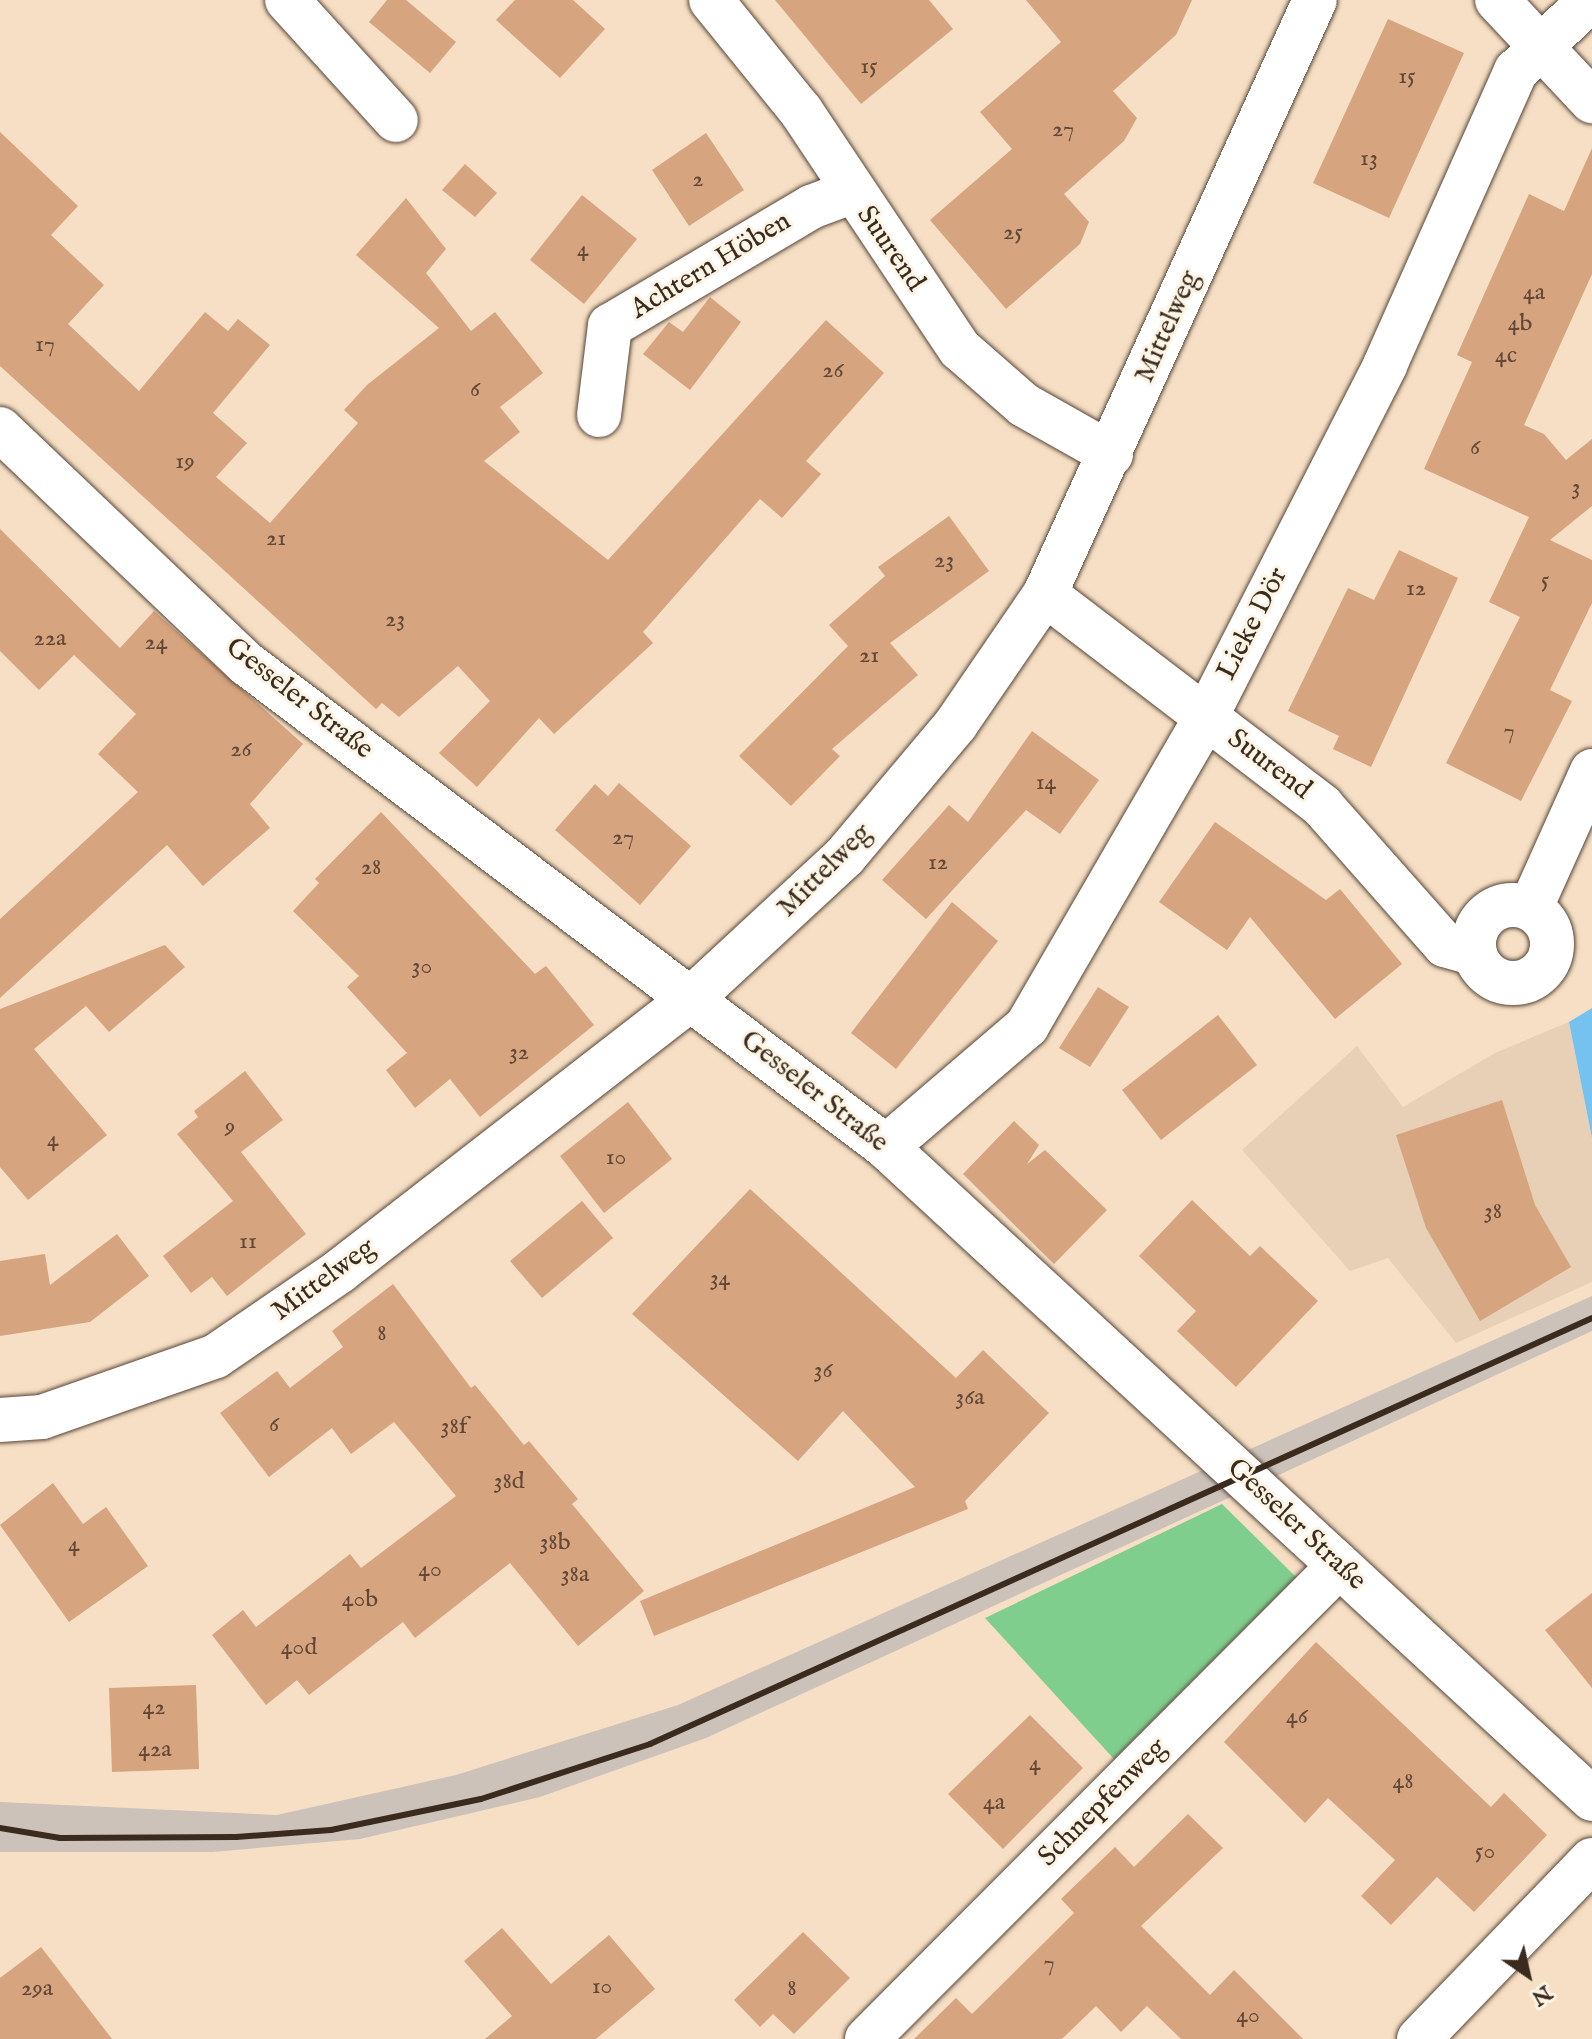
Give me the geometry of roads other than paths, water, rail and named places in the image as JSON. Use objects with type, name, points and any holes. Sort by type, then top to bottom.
[{"type":"street","points":[[287,0],[396,120]]},
{"type":"street","name":"Suurend","points":[[711,0],[801,111],[851,192],[960,349],[1024,405],[1111,454]]},
{"type":"street","name":"Mittelweg","points":[[0,1420],[42,1417],[216,1356],[340,1271],[693,997],[845,856],[956,724],[1045,594],[1315,0]]},
{"type":"street","points":[[1497,0],[1592,101]]},
{"type":"street","name":"Lieke Dör","points":[[886,1147],[1027,1026],[1206,717],[1385,365],[1516,71],[1590,0]]},
{"type":"street","name":"Achtern Höben","points":[[599,415],[610,326],[811,207],[851,192]]},
{"type":"street","name":"Gesseler Straße","points":[[0,429],[247,664],[693,997],[886,1147],[1012,1258],[1592,1799]]},
{"type":"street","name":"Suurend","points":[[1045,594],[1322,806],[1445,945],[1473,953]]},
{"type":"street","points":[[1531,907],[1592,771]]},
{"type":"street","points":[[1509,903],[1531,907],[1553,936],[1547,968],[1522,984],[1495,981],[1473,953],[1475,930],[1485,914],[1509,903]]},
{"type":"street","name":"Schnepfenweg","points":[[867,2039],[1339,1566]]},
{"type":"street","points":[[1419,2039],[1592,1860]]},
{"type":"water","points":[[1592,1008],[1592,1138],[1569,1022]]},
{"type":"railway","points":[[0,1828],[60,1838],[236,1837],[331,1830],[481,1799],[650,1744],[1592,1318]]}]
